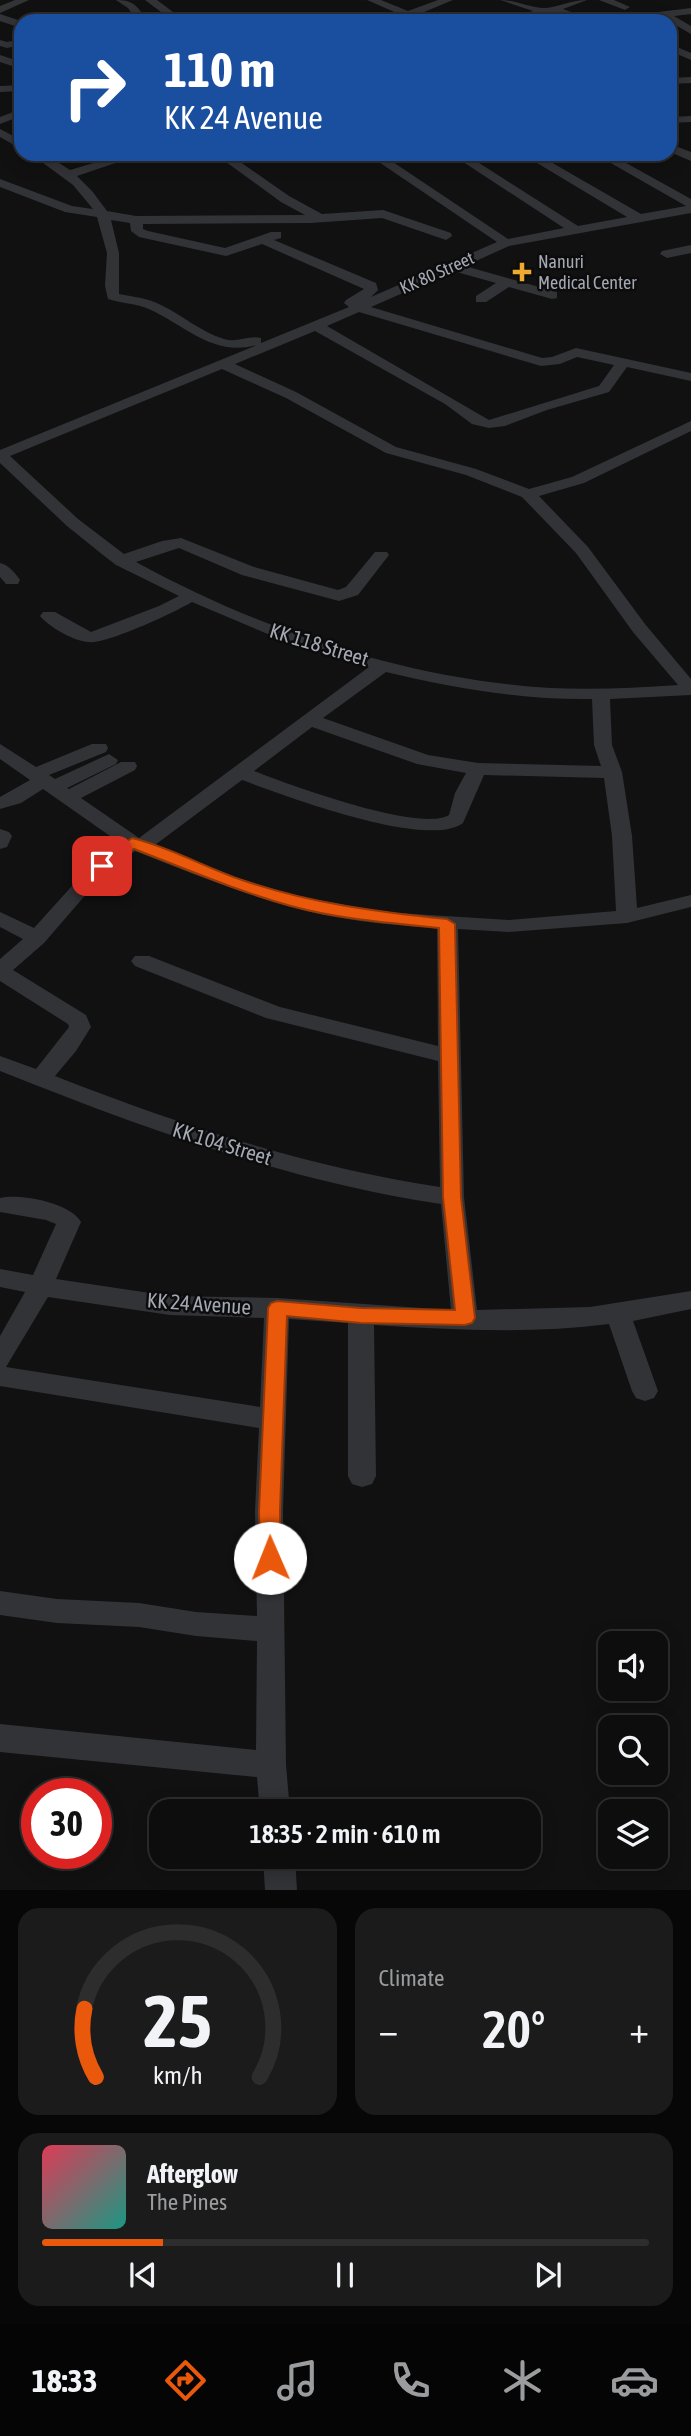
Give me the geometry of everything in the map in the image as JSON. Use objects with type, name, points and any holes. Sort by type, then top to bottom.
[{"type":"street","points":[[1,16],[24,0]]},
{"type":"street","points":[[121,0],[132,6],[138,14]]},
{"type":"street","points":[[150,0],[170,14]]},
{"type":"street","points":[[372,0],[409,14],[449,0]]},
{"type":"street","points":[[505,0],[565,14]]},
{"type":"street","points":[[535,14],[582,0]]},
{"type":"street","points":[[604,0],[625,7]]},
{"type":"street","points":[[667,0],[689,12]]},
{"type":"street","points":[[664,14],[689,12]]},
{"type":"street","points":[[49,161],[79,181],[104,216],[112,249],[113,296],[140,301],[233,346],[247,345],[289,324],[343,306],[363,297],[371,290],[371,286],[363,280],[264,240]]},
{"type":"street","points":[[71,174],[113,161]]},
{"type":"street","points":[[231,161],[316,219]]},
{"type":"street","name":"KK 80 Street","points":[[383,161],[506,243]]},
{"type":"street","points":[[468,161],[575,229]]},
{"type":"street","points":[[540,161],[638,218]]},
{"type":"street","points":[[613,161],[691,206]]},
{"type":"street","points":[[0,183],[69,209],[136,220],[316,219],[383,214],[446,236]]},
{"type":"street","points":[[506,243],[691,206]]},
{"type":"street","points":[[136,220],[137,231],[144,234],[182,240],[220,251],[233,251],[316,219]]},
{"type":"street","name":"KK 80 Street","points":[[0,455],[359,308],[506,243]]},
{"type":"street","points":[[667,254],[691,249]]},
{"type":"street","points":[[451,266],[552,295]]},
{"type":"street","points":[[481,299],[507,282]]},
{"type":"street","points":[[359,308],[541,362],[555,361],[576,352],[691,377]]},
{"type":"street","points":[[316,326],[450,401],[477,421],[489,424],[500,423],[542,407],[604,389],[624,361]]},
{"type":"street","points":[[222,364],[291,395],[391,450],[471,472],[528,494],[582,550],[639,628],[691,690]]},
{"type":"street","points":[[528,494],[578,480],[691,425]]},
{"type":"street","name":"KK 118 Street","points":[[0,455],[67,519],[122,561],[260,627],[383,665],[527,691],[601,694],[691,690]]},
{"type":"street","points":[[122,561],[168,544],[181,543],[248,571],[339,596],[352,591],[381,555]]},
{"type":"street","points":[[49,617],[82,635],[92,637],[165,610],[191,596]]},
{"type":"street","points":[[40,1079],[80,1027],[78,1020],[0,971],[37,938],[76,892],[137,844],[242,773],[308,719],[383,665]]},
{"type":"street","points":[[601,694],[603,745],[613,772],[627,917]]},
{"type":"street","points":[[308,719],[424,760],[478,769],[613,772]]},
{"type":"street","points":[[3,757],[137,844],[234,883],[295,902],[382,918],[509,926],[627,917],[689,906]]},
{"type":"street","points":[[0,803],[112,758],[49,785]]},
{"type":"street","points":[[242,773],[292,793],[341,807],[433,825],[451,823],[459,816],[464,793],[478,769]]},
{"type":"street","points":[[0,835],[0,843]]},
{"type":"street","points":[[0,918],[37,938]]},
{"type":"street","points":[[447,924],[452,1197],[465,1318]]},
{"type":"street","points":[[142,961],[274,1013],[449,1056]]},
{"type":"street","name":"KK 104 Street","points":[[0,1063],[145,1119],[303,1169],[386,1189],[452,1197]]},
{"type":"street","points":[[0,1359],[41,1286],[69,1222],[64,1217],[5,1205]]},
{"type":"street","name":"KK 24 Avenue","points":[[0,1278],[192,1307],[277,1308],[361,1315],[508,1319],[618,1314],[691,1300]]},
{"type":"street","points":[[274,1799],[271,1765],[269,1511],[277,1308]]},
{"type":"street","points":[[618,1314],[645,1391]]},
{"type":"street","points":[[361,1315],[362,1476]]},
{"type":"street","points":[[0,1376],[273,1420]]},
{"type":"street","points":[[0,1602],[57,1611],[139,1615],[196,1624],[272,1629]]},
{"type":"street","points":[[0,1738],[271,1765]]},
{"type":"street","points":[[280,1869],[281,1890]]},
{"type":"place","name":"Nanuri Medical Center","points":[[522,272]]},
{"type":"route","points":[[102,866],[132,843],[234,883],[295,902],[382,918],[447,924],[452,1197],[465,1318],[361,1315],[277,1308],[269,1511],[270,1558]]}]
